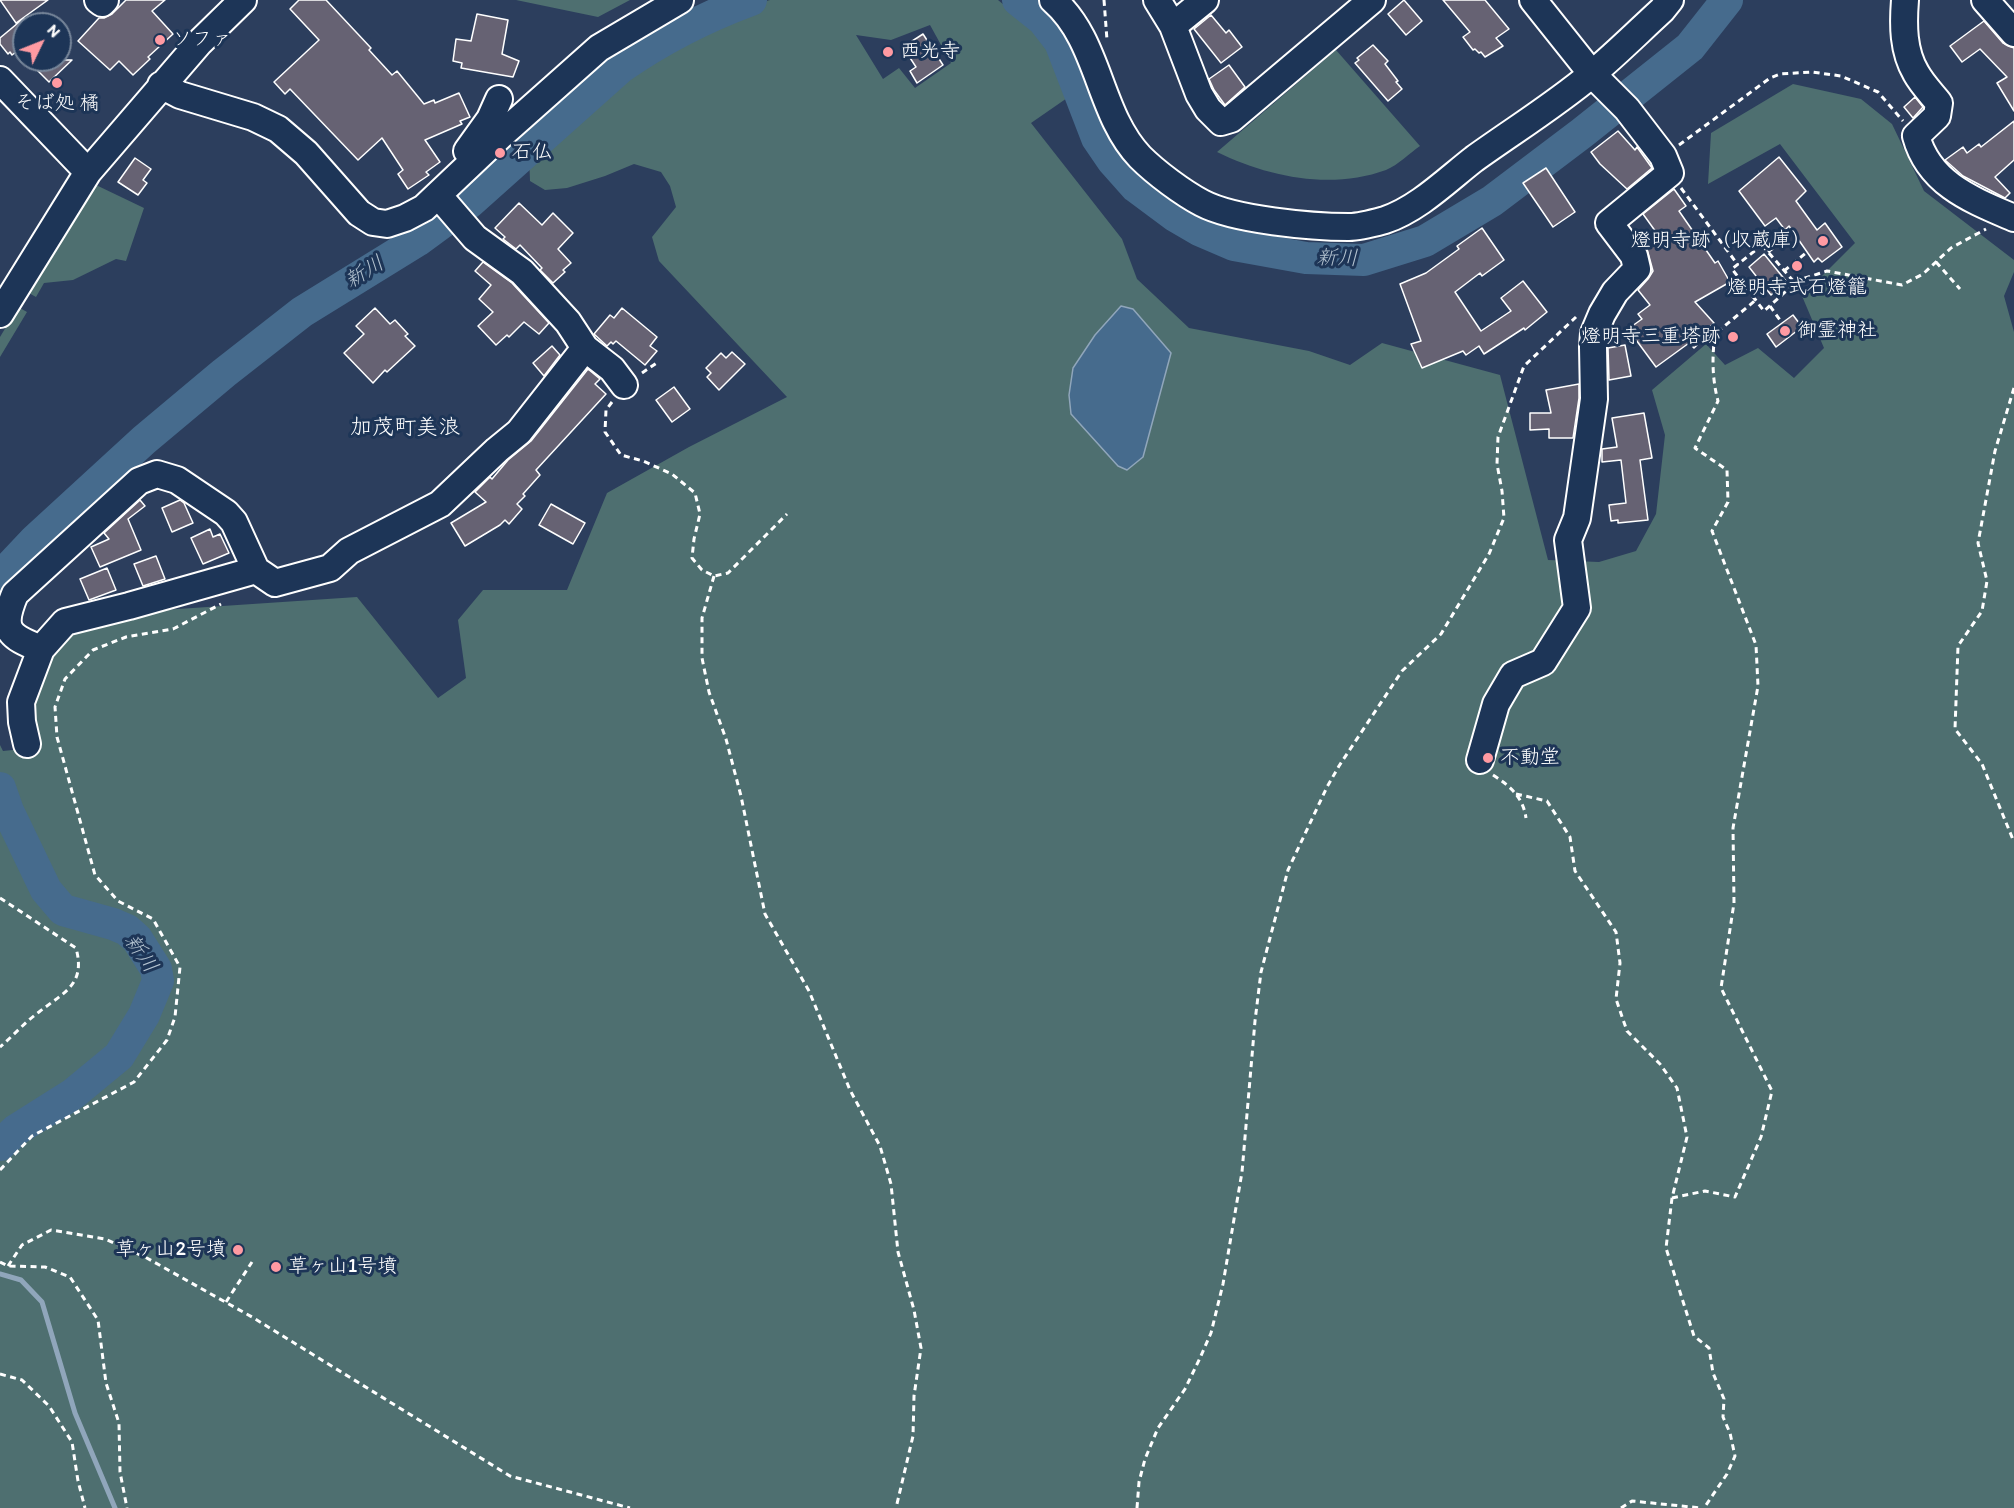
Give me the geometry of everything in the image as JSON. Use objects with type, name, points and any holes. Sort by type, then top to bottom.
[{"type":"street","points":[[98,0],[102,3],[105,0]]},
{"type":"street","points":[[0,314],[87,172],[199,43],[243,0]]},
{"type":"street","points":[[161,85],[180,95],[253,117],[278,129],[306,153],[352,207],[373,222],[387,224],[405,219],[444,192],[599,48],[680,0]]},
{"type":"street","points":[[1053,0],[1063,9],[1083,39],[1123,135],[1141,157],[1202,203],[1230,214],[1306,224],[1351,227],[1386,220],[1427,197],[1473,161],[1599,82],[1670,0]]},
{"type":"street","points":[[1157,0],[1173,26],[1199,94],[1208,109],[1221,122],[1231,119],[1372,0]]},
{"type":"street","points":[[1173,26],[1205,0]]},
{"type":"street","points":[[1480,760],[1496,704],[1513,675],[1543,662],[1577,608],[1568,540],[1577,518],[1594,399],[1594,333],[1615,292],[1637,269],[1634,256],[1609,223],[1666,164],[1627,110],[1599,82],[1533,0]]},
{"type":"street","points":[[1905,0],[1903,29],[1907,48],[1916,72],[1939,103],[1937,116],[1916,136],[1921,153],[1950,187],[2003,223]]},
{"type":"street","points":[[1985,0],[2014,33]]},
{"type":"street","points":[[0,80],[87,172]]},
{"type":"street","points":[[444,192],[459,163],[490,119],[499,99]]},
{"type":"street","points":[[444,192],[476,237],[522,272],[568,322],[585,348],[612,369],[624,385]]},
{"type":"street","points":[[41,650],[21,642],[9,632],[5,621],[7,610],[15,594],[140,481],[157,474],[177,480],[226,513],[234,522],[256,570],[275,583],[330,568],[349,551],[440,504],[519,432],[585,348]]},
{"type":"street","points":[[27,744],[22,722],[21,702],[41,650],[65,622],[256,570]]},
{"type":"path","points":[[1738,265],[1666,164],[1770,78],[1780,74],[1812,72],[1841,76],[1878,92],[1916,136]]},
{"type":"path","points":[[1795,283],[1762,245],[1732,269],[1764,311],[1795,283],[1827,271],[1902,285],[1923,274],[1951,248],[1981,231],[2003,223]]},
{"type":"path","points":[[1768,252],[1787,237]]},
{"type":"path","points":[[1784,271],[1807,252]]},
{"type":"path","points":[[1936,262],[1960,289]]},
{"type":"path","points":[[1672,1198],[1705,1191],[1735,1197],[1761,1137],[1772,1091],[1721,988],[1734,903],[1733,828],[1758,686],[1756,645],[1712,531],[1728,502],[1727,470],[1695,448],[1718,401],[1712,357],[1715,334],[1756,299]]},
{"type":"path","points":[[1770,306],[1782,323]]},
{"type":"path","points":[[1137,1508],[1139,1482],[1145,1459],[1158,1428],[1185,1389],[1200,1358],[1211,1333],[1223,1284],[1242,1172],[1255,1021],[1262,972],[1288,870],[1339,766],[1402,671],[1441,634],[1489,554],[1504,518],[1497,464],[1497,437],[1524,366],[1578,316]]},
{"type":"path","points":[[658,362],[624,385],[606,410],[605,432],[621,455],[643,460],[672,474],[695,493],[700,514],[692,558],[702,570],[714,576],[728,573],[787,514]]},
{"type":"path","points":[[2014,388],[1995,451],[1978,543],[1987,581],[1982,611],[1958,646],[1955,729],[1982,764],[2014,842]]},
{"type":"path","points":[[714,576],[702,618],[702,658],[709,692],[726,740],[741,796],[765,914],[808,991],[850,1090],[880,1146],[891,1184],[898,1252],[914,1310],[921,1348],[914,1396],[914,1436],[896,1508]]},
{"type":"path","points":[[0,1170],[32,1136],[134,1082],[166,1040],[175,1017],[180,966],[153,919],[118,901],[95,875],[57,737],[55,707],[65,679],[93,650],[126,637],[173,628],[204,614],[229,598]]},
{"type":"path","points":[[1480,760],[1490,773],[1510,786],[1524,804],[1526,818]]},
{"type":"path","points":[[1516,794],[1547,801],[1570,837],[1575,871],[1616,932],[1620,963],[1616,999],[1627,1031],[1660,1064],[1677,1088],[1688,1137],[1672,1198],[1666,1248],[1694,1336],[1709,1348],[1713,1373],[1724,1399],[1723,1417],[1736,1456],[1727,1474],[1702,1508],[1632,1501],[1621,1508]]},
{"type":"path","points":[[0,898],[76,948],[80,964],[74,982],[62,997],[38,1012],[0,1047]]},
{"type":"path","points":[[8,1266],[22,1245],[51,1230],[105,1239],[145,1257],[226,1302],[510,1476],[630,1508]]},
{"type":"path","points":[[0,1262],[8,1266],[45,1267],[70,1277],[98,1320],[106,1383],[119,1423],[120,1472],[127,1508]]},
{"type":"path","points":[[226,1302],[252,1262]]},
{"type":"path","points":[[0,1374],[22,1380],[49,1406],[72,1442],[85,1508]]},
{"type":"green space","points":[[516,0],[630,0],[598,17]]},
{"type":"green space","points":[[770,0],[998,0],[1047,41],[1070,96],[1031,123],[1122,239],[1137,279],[1189,328],[1309,351],[1350,365],[1382,343],[1500,375],[1548,560],[1599,562],[1636,551],[1656,514],[1665,435],[1652,390],[1706,344],[1725,365],[1758,348],[1794,378],[1824,348],[1802,296],[1855,243],[1780,144],[1708,184],[1711,133],[1793,84],[1861,99],[1892,124],[1924,191],[2014,260],[2014,272],[2004,296],[2014,332],[2014,1508],[0,1508],[0,1158],[7,1150],[0,1124],[0,745],[3,751],[32,748],[25,710],[54,639],[133,612],[357,597],[438,698],[466,678],[458,620],[483,590],[567,590],[607,493],[689,447],[787,397],[659,261],[652,237],[676,207],[670,186],[661,172],[634,164],[567,188],[545,190],[530,181],[529,153],[637,61],[683,34]],"holes":[[[930,25],[951,63],[915,88],[899,68],[883,79],[856,35],[891,40]]]},
{"type":"green space","points":[[1336,50],[1420,146],[1386,170],[1365,176],[1322,180],[1278,174],[1217,152]]},
{"type":"green space","points":[[96,185],[144,208],[126,261],[116,259],[73,280],[44,283],[36,297],[27,292]]},
{"type":"green space","points":[[18,307],[27,312],[0,357],[0,337]]},
{"type":"water","points":[[1121,306],[1133,309],[1171,353],[1143,457],[1127,470],[1118,466],[1071,414],[1069,395],[1073,368],[1095,335]]},
{"type":"building","points":[[0,0],[48,0],[31,12],[12,12],[12,17]]},
{"type":"building","points":[[126,0],[165,0],[152,11],[173,34],[148,57],[150,59],[133,75],[119,61],[110,70],[78,41],[99,18],[112,14]]},
{"type":"building","points":[[299,0],[326,0],[371,48],[369,50],[392,75],[397,71],[424,104],[434,100],[435,103],[459,93],[470,117],[460,121],[462,124],[425,140],[440,162],[426,172],[429,175],[408,189],[398,174],[403,170],[382,138],[358,160],[290,89],[285,94],[274,82],[319,40],[290,9]]},
{"type":"building","points":[[1404,0],[1422,21],[1406,35],[1388,14]]},
{"type":"building","points":[[1443,0],[1485,0],[1509,29],[1496,38],[1503,46],[1485,57],[1481,52],[1473,50],[1463,37],[1470,32]]},
{"type":"building","points":[[477,14],[508,20],[502,54],[519,61],[513,77],[461,68],[462,63],[453,61],[456,39],[471,41]]},
{"type":"building","points":[[1211,15],[1226,33],[1229,30],[1242,47],[1221,63],[1194,29]]},
{"type":"building","points":[[1984,21],[2003,43],[2014,48],[2014,111],[1997,83],[2007,77],[1980,49],[1962,62],[1950,46]]},
{"type":"building","points":[[12,28],[12,55],[10,52],[8,54],[0,44],[0,38]]},
{"type":"building","points":[[923,34],[943,65],[917,83],[910,71],[916,67],[903,47]]},
{"type":"building","points":[[1373,45],[1388,61],[1385,64],[1402,89],[1388,101],[1355,63],[1359,60],[1357,58]]},
{"type":"building","points":[[1229,65],[1245,87],[1225,105],[1209,79]]},
{"type":"building","points":[[39,72],[59,72],[49,82]]},
{"type":"building","points":[[1915,97],[1923,107],[1913,118],[1904,107]]},
{"type":"building","points":[[2014,121],[2014,160],[1995,177],[2010,193],[2005,198],[1963,176],[1945,160],[1963,147],[1967,153],[1979,144],[1981,147]]},
{"type":"building","points":[[1618,131],[1635,150],[1637,147],[1652,168],[1627,189],[1600,164],[1591,152]]},
{"type":"building","points":[[1779,157],[1806,191],[1796,201],[1817,230],[1825,223],[1842,247],[1822,262],[1818,258],[1814,262],[1789,226],[1785,230],[1776,218],[1765,226],[1739,191]]},
{"type":"building","points":[[135,158],[151,169],[143,180],[147,183],[138,195],[118,182]]},
{"type":"building","points":[[1546,168],[1575,212],[1553,227],[1523,183]]},
{"type":"building","points":[[1674,189],[1686,206],[1679,211],[1715,263],[1718,261],[1730,282],[1695,302],[1714,323],[1707,330],[1710,333],[1694,348],[1689,343],[1656,367],[1628,329],[1642,319],[1638,314],[1650,305],[1638,290],[1653,271],[1647,249],[1661,239],[1643,214]]},
{"type":"building","points":[[519,203],[542,225],[553,213],[573,233],[558,249],[571,263],[553,283],[520,245],[516,249],[503,239],[505,237],[495,228]]},
{"type":"building","points":[[1482,228],[1504,260],[1482,276],[1480,273],[1455,292],[1481,331],[1511,311],[1501,298],[1523,281],[1547,312],[1525,330],[1524,328],[1484,354],[1479,346],[1466,355],[1463,351],[1422,368],[1411,344],[1421,341],[1400,284],[1426,273],[1459,249],[1457,246]]},
{"type":"building","points":[[1764,254],[1786,281],[1771,295],[1749,267]]},
{"type":"building","points":[[483,262],[512,283],[549,323],[539,334],[524,322],[509,337],[507,335],[496,345],[478,326],[493,312],[479,299],[491,285],[475,271]]},
{"type":"building","points":[[375,308],[390,324],[395,320],[408,334],[405,336],[415,346],[387,372],[385,370],[373,383],[344,353],[364,334],[356,326]]},
{"type":"building","points":[[622,308],[657,337],[650,346],[657,351],[645,365],[616,341],[607,346],[594,334],[610,315],[614,318]]},
{"type":"building","name":"御霊神社","points":[[1793,315],[1802,327],[1776,347],[1767,334]]},
{"type":"building","points":[[1625,345],[1631,376],[1609,380],[1608,348]]},
{"type":"building","points":[[552,346],[560,355],[544,376],[533,363]]},
{"type":"building","points":[[732,352],[745,364],[719,390],[707,377],[711,373],[706,368],[721,353],[726,358]]},
{"type":"building","points":[[588,369],[600,379],[595,384],[606,394],[536,470],[540,475],[523,494],[525,496],[517,504],[522,509],[509,524],[505,520],[465,546],[451,523],[486,502],[475,492],[490,477],[492,479],[508,460],[531,441]]},
{"type":"building","points":[[1579,384],[1573,438],[1549,438],[1549,429],[1530,430],[1530,413],[1551,413],[1546,390]]},
{"type":"building","points":[[674,387],[690,409],[672,422],[656,400]]},
{"type":"building","points":[[1644,413],[1652,458],[1640,460],[1648,520],[1618,523],[1618,520],[1611,521],[1609,505],[1626,503],[1621,460],[1602,462],[1602,449],[1617,447],[1612,418]]},
{"type":"building","points":[[140,500],[145,506],[128,519],[141,550],[100,567],[91,547],[109,539],[104,533]]},
{"type":"building","points":[[180,500],[184,503],[193,523],[172,532],[162,508]]},
{"type":"building","points":[[551,504],[585,523],[573,544],[539,525]]},
{"type":"building","points":[[210,529],[213,537],[220,534],[229,553],[203,564],[191,538]]},
{"type":"building","points":[[156,556],[165,579],[143,586],[134,564]]},
{"type":"building","points":[[107,568],[116,590],[89,600],[80,579]]},
{"type":"waterway","name":"新川","points":[[0,577],[35,540],[144,440],[302,312],[417,241],[470,202],[620,68],[683,30],[751,0]]},
{"type":"waterway","name":"新川","points":[[1018,0],[1043,20],[1060,42],[1097,138],[1112,160],[1136,187],[1175,216],[1199,230],[1234,245],[1306,258],[1364,260],[1425,241],[1492,201],[1690,47],[1727,0]]},
{"type":"waterway","name":"新川","points":[[0,788],[8,811],[46,890],[63,910],[127,930],[137,939],[156,969],[158,981],[144,1015],[119,1056],[73,1094],[16,1130],[0,1145]]},
{"type":"waterway","points":[[0,1274],[21,1280],[42,1302],[75,1413],[115,1508]]},
{"type":"place","name":"ソファ","points":[[160,40]]},
{"type":"place","name":"西光寺","points":[[888,52]]},
{"type":"place","name":"そば処 橘","points":[[57,83]]},
{"type":"place","name":"石仏","points":[[500,153]]},
{"type":"place","name":"燈明寺跡（収蔵庫）","points":[[1823,241]]},
{"type":"place","name":"燈明寺式石燈籠","points":[[1797,266]]},
{"type":"place","name":"御霊神社","points":[[1785,331]]},
{"type":"place","name":"燈明寺三重塔跡","points":[[1733,337]]},
{"type":"place","name":"不動堂","points":[[1488,758]]},
{"type":"place","name":"草ヶ山2号墳","points":[[238,1250]]},
{"type":"place","name":"草ヶ山1号墳","points":[[276,1267]]},
{"type":"district","name":"加茂町美浪","points":[[405,428]]}]
